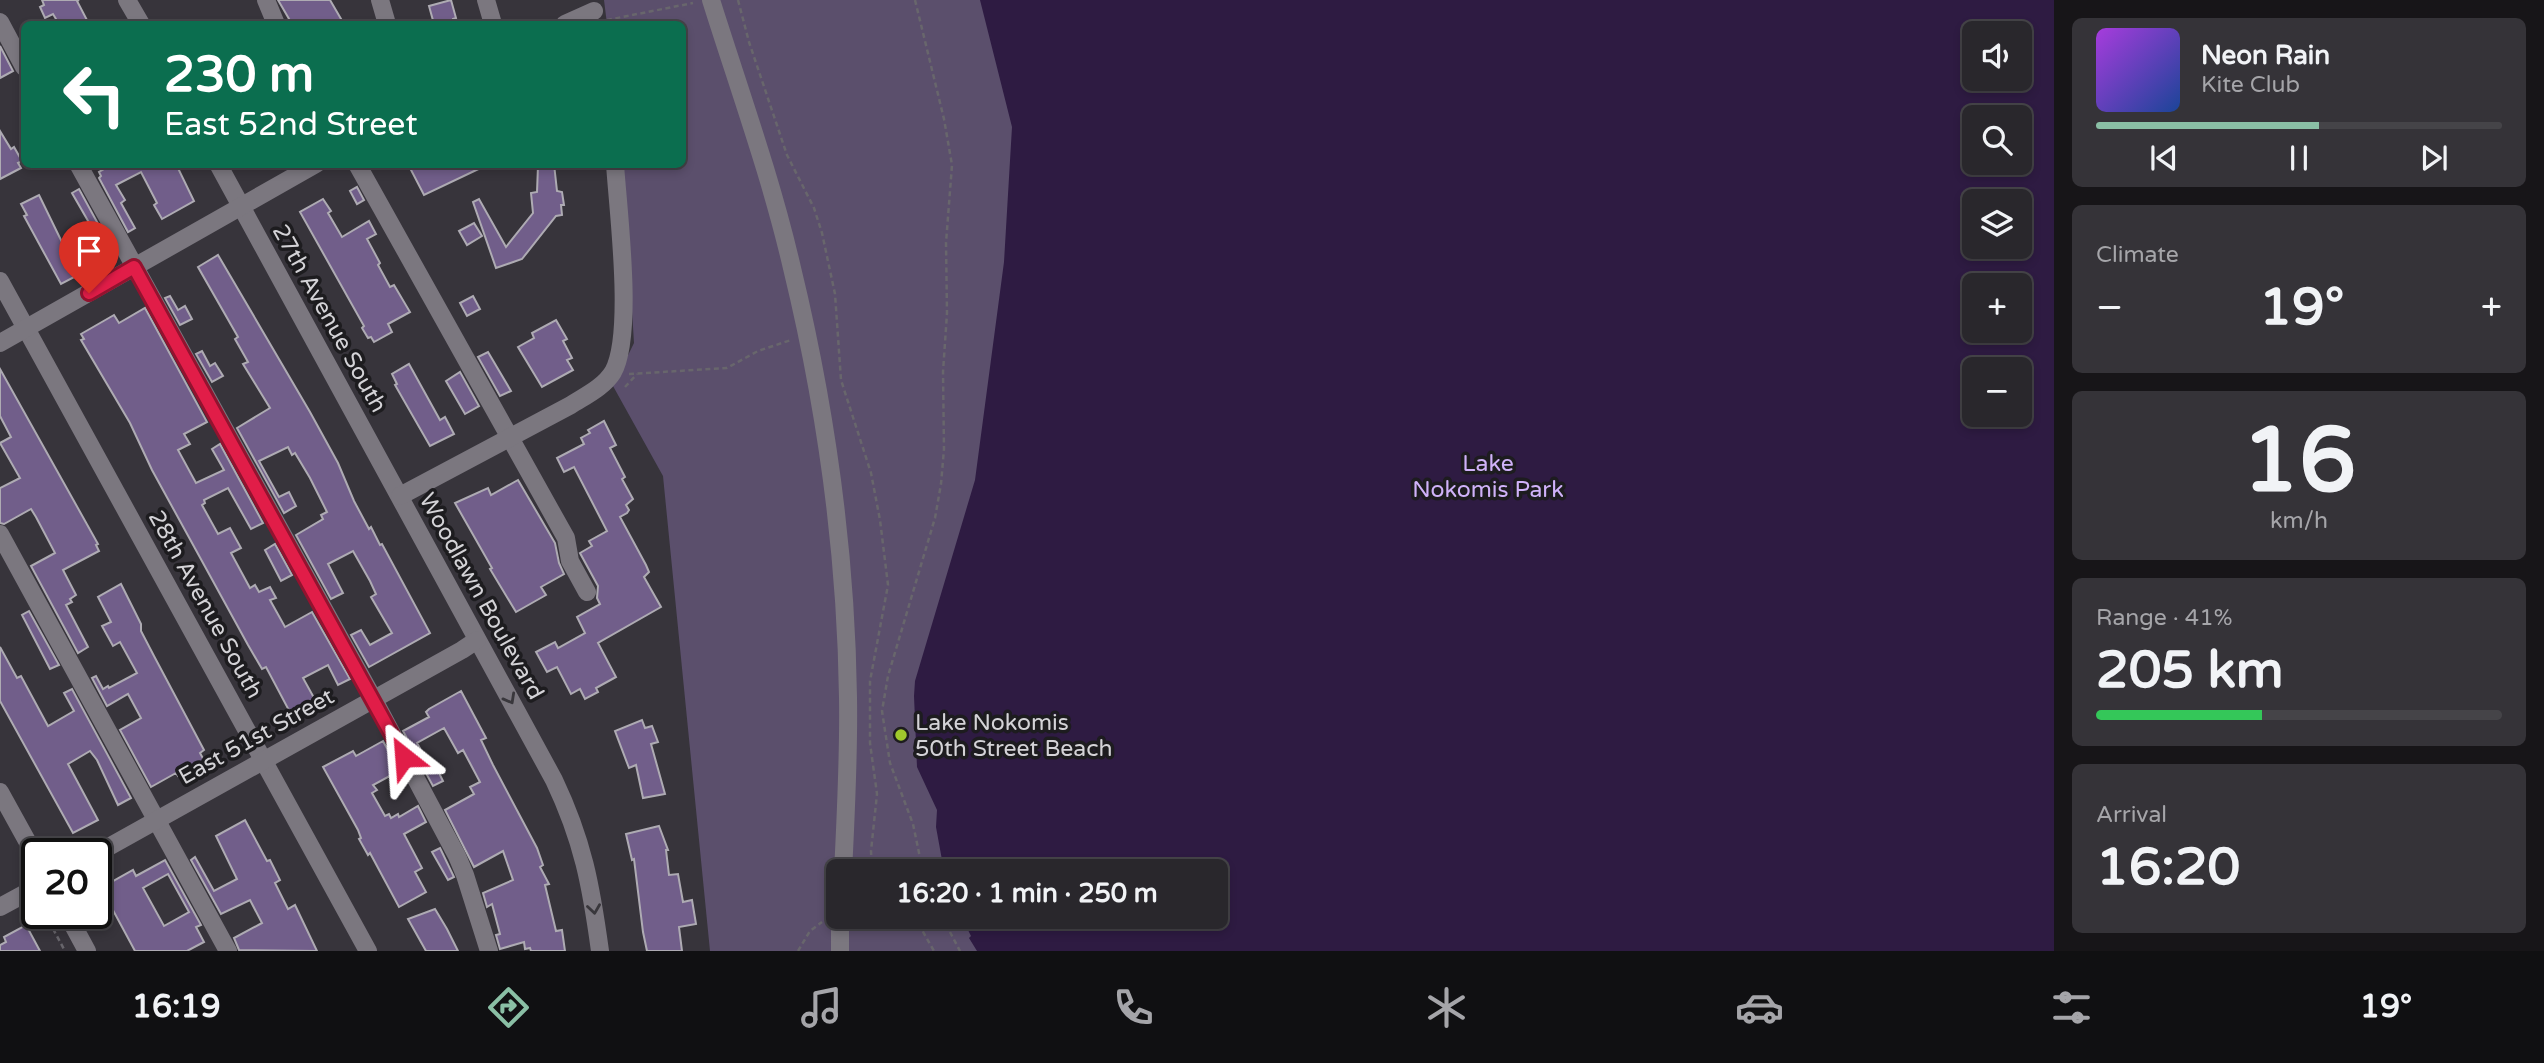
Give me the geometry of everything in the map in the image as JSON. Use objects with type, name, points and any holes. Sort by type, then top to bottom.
[{"type":"street","points":[[127,0],[139,21]]},
{"type":"street","points":[[266,0],[275,21]]},
{"type":"street","points":[[380,0],[386,21]]},
{"type":"street","points":[[486,0],[492,21]]},
{"type":"street","points":[[706,1],[774,200],[807,336],[831,479],[845,609],[848,743],[844,859]]},
{"type":"street","points":[[575,21],[598,14]]},
{"type":"street","points":[[0,22],[21,61]]},
{"type":"street","points":[[80,168],[373,698],[457,856],[489,951]]},
{"type":"street","name":"27th Avenue South","points":[[220,168],[400,496]]},
{"type":"street","points":[[0,343],[309,168]]},
{"type":"street","points":[[359,168],[566,538],[570,561],[587,592]]},
{"type":"street","name":"Woodlawn Boulevard","points":[[600,951],[587,866],[572,820],[539,750],[400,496],[590,393],[609,376],[618,358],[623,319],[615,168]]},
{"type":"street","name":"28th Avenue South","points":[[0,281],[368,951]]},
{"type":"street","points":[[0,534],[228,951]]},
{"type":"street","name":"East 51st Street","points":[[112,845],[477,640]]},
{"type":"street","points":[[0,792],[25,838]]},
{"type":"street","points":[[0,907],[21,896]]},
{"type":"street","points":[[75,929],[87,951]]},
{"type":"street","points":[[831,951],[837,931]]},
{"type":"path","points":[[915,0],[944,119],[952,165],[946,243],[944,449],[935,518],[888,676],[883,711],[888,753],[913,824],[920,859]]},
{"type":"path","points":[[598,14],[706,1]]},
{"type":"path","points":[[637,374],[727,368],[775,344],[807,336]]},
{"type":"path","points":[[798,951],[818,923],[837,931]]},
{"type":"path","points":[[53,929],[65,951]]},
{"type":"path","points":[[920,929],[934,951]]},
{"type":"path","points":[[948,929],[960,951]]},
{"type":"green space","name":"Lake Nokomis Park","points":[[604,0],[2054,0],[2054,951],[710,951],[663,476],[613,386],[634,343],[623,168],[686,168],[686,21],[607,21]]},
{"type":"shaded area","name":"Lake Nokomis Park","points":[[980,0],[2054,0],[2054,951],[977,951],[969,938],[971,936],[968,929],[1228,929],[1228,859],[942,859],[936,827],[937,810],[917,767],[915,681],[975,480],[1004,262],[1012,127]]},
{"type":"building","points":[[42,0],[79,0],[77,1],[87,21],[57,21],[53,14],[45,18],[40,7],[44,5]]},
{"type":"building","points":[[278,0],[330,0],[342,21],[290,21]]},
{"type":"building","points":[[451,0],[456,18],[453,21],[433,21],[429,6]]},
{"type":"building","points":[[0,46],[13,71],[0,78]]},
{"type":"building","points":[[0,131],[21,159],[18,163],[21,168],[0,179]]},
{"type":"building","points":[[106,168],[178,168],[194,201],[162,219],[141,172],[116,185],[125,200],[121,203],[135,228],[128,232],[99,178],[99,172]]},
{"type":"building","points":[[410,168],[481,168],[424,195]]},
{"type":"building","points":[[538,168],[554,168],[557,191],[562,192],[562,215],[556,216],[522,259],[496,268],[473,202],[479,199],[506,247],[533,213],[531,193],[537,192]]},
{"type":"building","points":[[357,187],[364,200],[357,204],[350,191]]},
{"type":"building","points":[[79,189],[109,244],[99,250],[91,236],[95,233],[72,193]]},
{"type":"building","points":[[39,195],[78,275],[61,284],[24,216],[27,215],[21,204]]},
{"type":"building","points":[[323,199],[342,237],[369,221],[376,234],[367,239],[380,263],[378,265],[390,287],[394,285],[410,312],[388,324],[392,332],[374,342],[362,328],[364,326],[300,212]]},
{"type":"building","points":[[474,223],[482,236],[467,245],[459,231]]},
{"type":"building","points":[[218,255],[310,412],[369,529],[371,527],[380,545],[382,544],[430,633],[369,667],[351,635],[361,630],[370,645],[392,633],[371,597],[376,594],[370,581],[353,551],[328,564],[343,593],[331,599],[296,535],[323,519],[321,515],[327,512],[310,478],[295,453],[292,455],[288,447],[259,461],[279,497],[289,492],[296,506],[284,513],[237,428],[270,408],[243,364],[248,362],[235,339],[238,337],[198,267]]},
{"type":"building","points":[[170,296],[178,310],[185,306],[192,319],[180,325],[165,298]]},
{"type":"building","points":[[473,296],[480,309],[467,316],[460,303]]},
{"type":"building","points":[[145,308],[207,422],[184,434],[190,444],[178,450],[196,483],[224,470],[212,449],[220,444],[263,523],[251,529],[228,488],[204,500],[202,505],[218,534],[230,528],[241,548],[231,553],[250,588],[255,585],[259,592],[270,587],[276,598],[270,600],[285,627],[312,612],[350,679],[338,685],[328,665],[303,678],[318,705],[293,718],[266,667],[262,669],[248,645],[152,470],[130,423],[81,340],[84,339],[81,334],[114,315],[119,323]]},
{"type":"building","points":[[556,320],[567,339],[563,341],[572,358],[567,360],[573,370],[542,387],[518,347],[534,338],[532,333]]},
{"type":"building","points":[[202,351],[210,366],[215,363],[223,376],[212,382],[196,354]]},
{"type":"building","points":[[488,352],[511,391],[500,396],[478,357]]},
{"type":"building","points":[[409,364],[440,420],[445,417],[454,434],[430,446],[395,385],[397,384],[392,374]]},
{"type":"building","points":[[0,369],[98,544],[96,545],[99,551],[63,570],[76,595],[70,599],[72,602],[66,605],[88,647],[78,653],[31,566],[55,553],[36,517],[31,509],[4,524],[0,523],[0,488],[20,478],[0,443],[11,437],[0,416]]},
{"type":"building","points":[[460,372],[479,406],[465,414],[446,381]]},
{"type":"building","points":[[604,421],[616,445],[610,448],[633,499],[626,505],[629,510],[627,513],[620,517],[646,565],[649,572],[644,577],[661,607],[598,643],[616,677],[596,688],[598,692],[585,699],[580,689],[571,694],[557,667],[547,672],[536,652],[555,642],[558,648],[585,633],[577,617],[600,604],[597,598],[598,586],[580,553],[592,546],[589,541],[607,531],[574,467],[564,472],[557,458],[584,444],[581,438],[590,433],[588,430]]},
{"type":"building","points":[[518,480],[555,543],[564,574],[541,587],[546,595],[516,612],[455,503],[488,488],[491,495]]},
{"type":"building","points":[[275,544],[292,575],[281,581],[265,550]]},
{"type":"building","points":[[121,584],[141,624],[141,631],[204,750],[200,753],[205,762],[178,776],[176,773],[151,787],[120,730],[141,718],[128,694],[107,706],[92,678],[96,676],[103,689],[137,673],[120,642],[113,646],[102,626],[111,622],[98,597]]},
{"type":"building","points":[[29,611],[59,665],[50,669],[22,615]]},
{"type":"building","points":[[0,647],[17,678],[21,676],[48,726],[74,711],[64,693],[72,689],[131,798],[118,805],[90,751],[68,764],[98,820],[73,833],[0,701]]},
{"type":"building","points":[[461,691],[486,738],[481,740],[493,765],[537,848],[543,865],[540,867],[549,884],[545,885],[556,931],[562,930],[565,951],[531,951],[530,948],[525,949],[524,942],[500,949],[496,935],[500,934],[492,904],[487,907],[483,893],[513,880],[503,851],[474,867],[445,810],[474,794],[470,787],[480,782],[463,750],[458,753],[444,728],[417,743],[425,757],[419,760],[403,731],[429,717],[426,712],[429,709]]},
{"type":"building","points":[[642,720],[645,728],[652,726],[658,742],[651,744],[665,794],[643,798],[636,765],[629,768],[615,731]]},
{"type":"building","points":[[383,741],[399,771],[373,785],[377,790],[372,793],[385,816],[389,814],[391,818],[398,814],[399,817],[418,806],[426,822],[404,834],[422,868],[415,872],[426,892],[399,907],[370,853],[368,855],[359,839],[358,830],[323,767],[353,751],[356,756]]},
{"type":"building","points":[[436,767],[443,781],[433,786],[426,773]]},
{"type":"building","points":[[245,820],[280,880],[275,883],[288,909],[295,905],[317,951],[239,950],[234,938],[262,923],[250,900],[221,914],[191,860],[195,857],[214,891],[237,879],[216,836]]},
{"type":"building","points":[[659,826],[668,850],[669,875],[678,874],[683,902],[692,900],[696,924],[679,927],[682,951],[647,951],[643,932],[634,859],[632,860],[626,834]]},
{"type":"building","points":[[440,848],[454,877],[448,880],[432,852]]},
{"type":"building","points":[[165,860],[201,925],[196,927],[204,942],[187,951],[135,951],[112,908],[112,882],[133,870],[136,876]],"holes":[[[168,874],[189,912],[164,926],[143,888]]]},
{"type":"building","points":[[435,909],[458,951],[426,951],[408,919]]},
{"type":"building","points":[[21,928],[28,929],[40,951],[0,951],[0,945],[6,942],[4,937]]},
{"type":"place","name":"Lake Nokomis 50th Street Beach","points":[[901,735]]},
{"type":"route","points":[[89,293],[134,267],[404,757]]}]
